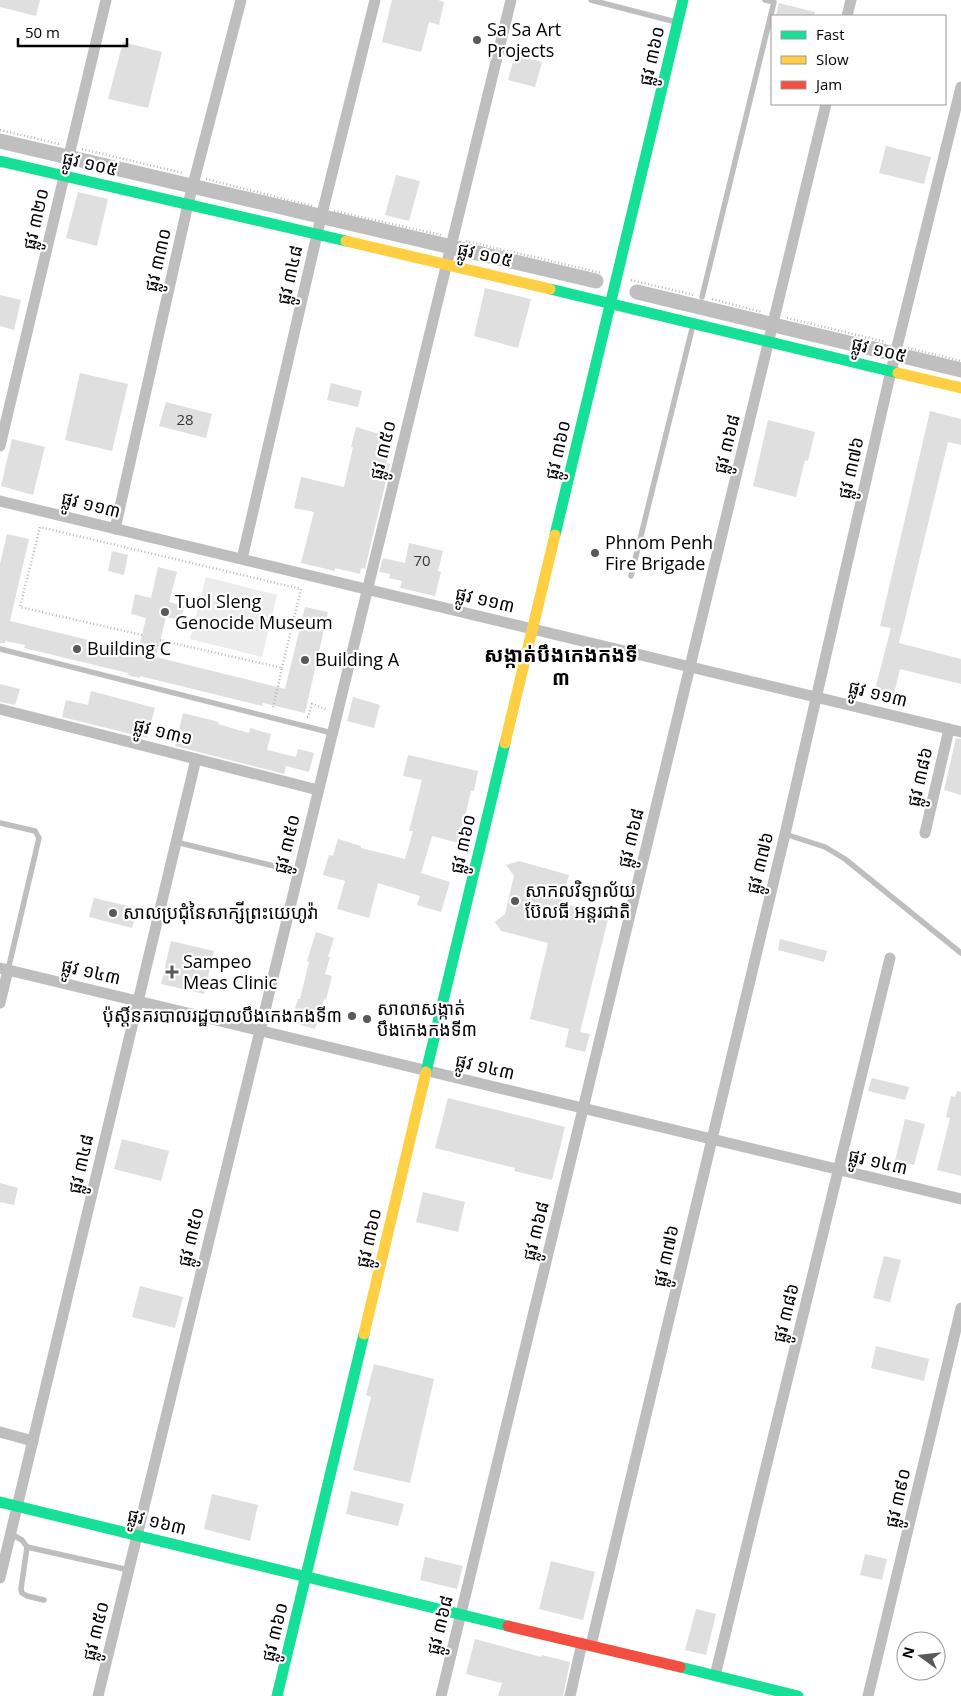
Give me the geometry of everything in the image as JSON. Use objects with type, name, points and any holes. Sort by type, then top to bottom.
[{"type":"street","name":"ផ្លូវ ៣២០","points":[[0,446],[106,0]]},
{"type":"street","name":"ផ្លូវ ៣៣០","points":[[115,529],[189,199],[241,0]]},
{"type":"street","name":"ផ្លូវ ៣៤៨","points":[[242,559],[323,208],[375,0]]},
{"type":"street","name":"ផ្លូវ ៣៥០","points":[[98,1696],[511,0]]},
{"type":"street","name":"ផ្លូវ ៣៦០","points":[[277,1696],[683,0]]},
{"type":"street","points":[[847,15],[851,0]]},
{"type":"street","name":"ផ្លូវ ៣៧៦","points":[[570,1696],[586,1644],[712,1139],[817,698],[892,367],[961,87]]},
{"type":"street","name":"ផ្លូវ ៣៦៨","points":[[441,1696],[826,105]]},
{"type":"street","name":"ផ្លូវ ១០៥","points":[[0,160],[65,170],[612,298],[694,323],[771,337],[892,367],[961,388]]},
{"type":"street","name":"ផ្លូវ ១១៣","points":[[0,501],[961,732]]},
{"type":"street","name":"ផ្លូវ ១៣១","points":[[0,709],[318,790]]},
{"type":"street","name":"ផ្លូវ ៣៨៦","points":[[925,833],[949,729]]},
{"type":"street","name":"ផ្លូវ ៣៤៨","points":[[0,1578],[196,759]]},
{"type":"street","name":"ផ្លូវ ៣៨៦","points":[[715,1676],[890,958]]},
{"type":"street","points":[[0,1003],[4,969]]},
{"type":"street","name":"ផ្លូវ ១៤៣","points":[[4,969],[961,1199]]},
{"type":"street","name":"ផ្លូវ ៣៩០","points":[[868,1696],[961,1308]]},
{"type":"street","points":[[0,1432],[33,1441]]},
{"type":"street","name":"ផ្លូវ ១៦៣","points":[[0,1502],[798,1696]]},
{"type":"lane","points":[[591,0],[678,22]]},
{"type":"lane","points":[[702,297],[774,2],[765,0]]},
{"type":"lane","points":[[631,576],[694,323]]},
{"type":"lane","points":[[0,649],[332,733]]},
{"type":"lane","points":[[0,823],[35,831],[39,838],[4,969]]},
{"type":"lane","points":[[785,834],[826,847],[844,858],[961,953]]},
{"type":"lane","points":[[176,842],[298,872]]},
{"type":"lane","points":[[11,1534],[22,1540],[28,1547],[129,1570]]},
{"type":"lane","points":[[28,1547],[21,1589],[22,1593],[44,1600]]},
{"type":"path","points":[[0,130],[323,208],[617,276],[961,361]]},
{"type":"path","points":[[142,635],[20,606],[40,527],[301,589],[272,708],[281,710]]},
{"type":"path","points":[[160,640],[282,668]]},
{"type":"path","points":[[299,715],[308,717],[312,704],[337,711]]},
{"type":"shaded area","points":[[206,577],[277,595],[262,657],[190,639]]},
{"type":"building","points":[[0,0],[40,0],[36,16],[0,7]]},
{"type":"building","points":[[392,0],[438,0],[444,2],[439,25],[429,22],[421,52],[382,42]]},
{"type":"building","points":[[779,3],[815,12],[814,15],[776,15]]},
{"type":"building","points":[[123,42],[162,52],[148,108],[108,99]]},
{"type":"building","points":[[515,55],[542,62],[535,87],[508,80]]},
{"type":"building","points":[[886,146],[931,157],[924,184],[879,173]]},
{"type":"building","points":[[396,175],[420,181],[409,221],[385,215]]},
{"type":"building","points":[[78,192],[108,199],[97,246],[66,238]]},
{"type":"building","points":[[485,288],[531,299],[518,348],[474,336]]},
{"type":"building","points":[[0,295],[21,300],[14,330],[0,326]]},
{"type":"building","points":[[80,373],[128,384],[112,451],[65,440]]},
{"type":"building","points":[[331,383],[362,391],[358,407],[327,400]]},
{"type":"building","points":[[166,402],[212,414],[206,438],[159,426]]},
{"type":"building","points":[[930,411],[961,419],[961,445],[948,442],[899,643],[961,659],[961,684],[900,669],[893,698],[874,693],[891,628],[880,626]]},
{"type":"building","points":[[768,420],[815,432],[808,461],[805,460],[796,497],[753,486]]},
{"type":"building","points":[[356,427],[393,438],[386,463],[390,464],[365,569],[361,568],[360,574],[335,568],[335,571],[301,563],[314,512],[294,508],[301,477],[344,487]]},
{"type":"building","points":[[12,439],[45,447],[33,495],[1,486]]},
{"type":"building","points":[[7,534],[29,539],[10,621],[138,652],[146,618],[131,614],[135,594],[151,598],[158,567],[177,572],[169,602],[184,606],[181,620],[166,617],[156,657],[285,689],[305,607],[328,612],[305,713],[263,703],[262,706],[140,676],[140,678],[127,675],[128,673],[24,648],[25,645],[5,641],[5,643],[0,643],[0,564]]},
{"type":"building","points":[[409,543],[443,551],[438,571],[441,572],[435,596],[400,588],[402,581],[389,578],[390,574],[379,572],[383,558],[405,563]]},
{"type":"building","points":[[112,551],[128,555],[124,575],[108,571]]},
{"type":"building","points":[[0,684],[20,689],[15,705],[0,702]]},
{"type":"building","points":[[91,691],[155,708],[147,738],[62,717],[66,700],[88,705]]},
{"type":"building","points":[[353,697],[380,705],[374,728],[347,721]]},
{"type":"building","points":[[183,713],[219,722],[218,724],[249,733],[250,728],[271,734],[267,750],[296,757],[298,749],[314,753],[309,772],[286,766],[284,774],[175,746]]},
{"type":"building","points":[[956,738],[961,739],[961,795],[944,790]]},
{"type":"building","points":[[408,755],[478,771],[474,791],[471,791],[459,843],[432,836],[421,873],[450,882],[441,912],[417,905],[420,896],[378,883],[369,918],[337,909],[345,881],[323,875],[329,855],[333,856],[338,839],[361,846],[361,848],[405,859],[413,831],[409,831],[422,780],[403,776]]},
{"type":"building","points":[[519,861],[569,875],[561,903],[609,915],[580,1032],[590,1034],[585,1052],[565,1047],[569,1029],[530,1019],[548,943],[501,931],[495,922],[505,914],[514,876],[506,865]]},
{"type":"building","name":"សាលប្រជុំនៃសាក្សីព្រះយេហូវ៉ា","points":[[94,898],[137,908],[132,928],[89,917]]},
{"type":"building","points":[[316,932],[334,938],[325,974],[332,976],[326,1000],[324,999],[315,1029],[291,1022],[298,999],[300,999],[309,962],[307,961]]},
{"type":"building","points":[[780,939],[827,951],[824,962],[778,950]]},
{"type":"building","points":[[171,941],[214,951],[204,994],[161,984]]},
{"type":"building","points":[[872,1078],[909,1087],[905,1100],[868,1091]]},
{"type":"building","points":[[957,1091],[961,1092],[961,1176],[937,1170],[950,1118],[946,1117],[951,1096],[955,1097]]},
{"type":"building","points":[[448,1098],[565,1127],[552,1180],[514,1171],[515,1168],[435,1148]]},
{"type":"building","points":[[905,1119],[925,1124],[914,1165],[895,1161]]},
{"type":"building","points":[[122,1139],[169,1151],[161,1181],[114,1169]]},
{"type":"building","points":[[0,1183],[18,1188],[14,1205],[0,1202]]},
{"type":"building","points":[[423,1192],[465,1202],[458,1232],[416,1222]]},
{"type":"building","points":[[884,1256],[901,1260],[890,1302],[873,1298]]},
{"type":"building","points":[[140,1286],[183,1297],[175,1328],[132,1317]]},
{"type":"building","points":[[876,1346],[929,1359],[924,1381],[871,1368]]},
{"type":"building","points":[[374,1364],[434,1379],[410,1483],[353,1470],[371,1397],[366,1395]]},
{"type":"building","points":[[351,1491],[404,1504],[398,1526],[346,1514]]},
{"type":"building","points":[[212,1494],[258,1505],[250,1541],[204,1529]]},
{"type":"building","points":[[865,1554],[887,1559],[882,1580],[860,1575]]},
{"type":"building","points":[[425,1557],[463,1566],[457,1589],[420,1580]]},
{"type":"building","points":[[551,1561],[595,1572],[583,1620],[539,1609]]},
{"type":"building","points":[[696,1609],[716,1614],[706,1655],[685,1650]]},
{"type":"building","points":[[475,1639],[541,1657],[542,1655],[570,1662],[563,1696],[498,1696],[502,1683],[466,1674]]},
{"type":"waterway","points":[[0,141],[596,281]]},
{"type":"waterway","points":[[637,292],[961,370]]},
{"type":"traffic: fast","points":[[555,535],[683,0]]},
{"type":"traffic: fast","points":[[0,161],[346,241]]},
{"type":"traffic: fast","points":[[550,289],[898,373]]},
{"type":"traffic: fast","points":[[426,1072],[505,743]]},
{"type":"traffic: fast","points":[[277,1696],[364,1334]]},
{"type":"traffic: fast","points":[[0,1502],[508,1626]]},
{"type":"traffic: fast","points":[[680,1667],[798,1696]]},
{"type":"traffic: slow","points":[[346,241],[550,289]]},
{"type":"traffic: slow","points":[[898,373],[961,388]]},
{"type":"traffic: slow","points":[[505,743],[555,535]]},
{"type":"traffic: slow","points":[[364,1334],[426,1072]]},
{"type":"traffic: jam","points":[[508,1626],[680,1667]]},
{"type":"place","name":"Sa Sa Art Projects","points":[[477,40]]},
{"type":"place","name":"Phnom Penh Fire Brigade","points":[[595,553]]},
{"type":"place","name":"Tuol Sleng Genocide Museum","points":[[165,612]]},
{"type":"place","name":"Building C","points":[[77,649]]},
{"type":"place","name":"Building A","points":[[305,660]]},
{"type":"place","name":"សាកលវិទ្យាល័យ ប៊ែលធី អន្តរជាតិ","points":[[515,901]]},
{"type":"place","name":"សាលប្រជុំនៃសាក្សីព្រះយេហូវ៉ា","points":[[113,913]]},
{"type":"place","name":"Sampeo Meas Clinic","points":[[172,972]]},
{"type":"place","name":"ប៉ុស្តិ៍នគរបាលរដ្ឋបាលបឹងកេងកងទី៣","points":[[352,1016]]},
{"type":"place","name":"សាលាសង្កាត់ បឹងកេងកងទី៣","points":[[367,1019]]},
{"type":"district","name":"សង្កាត់បឹងកេងកងទី ៣","points":[[561,666]]}]
